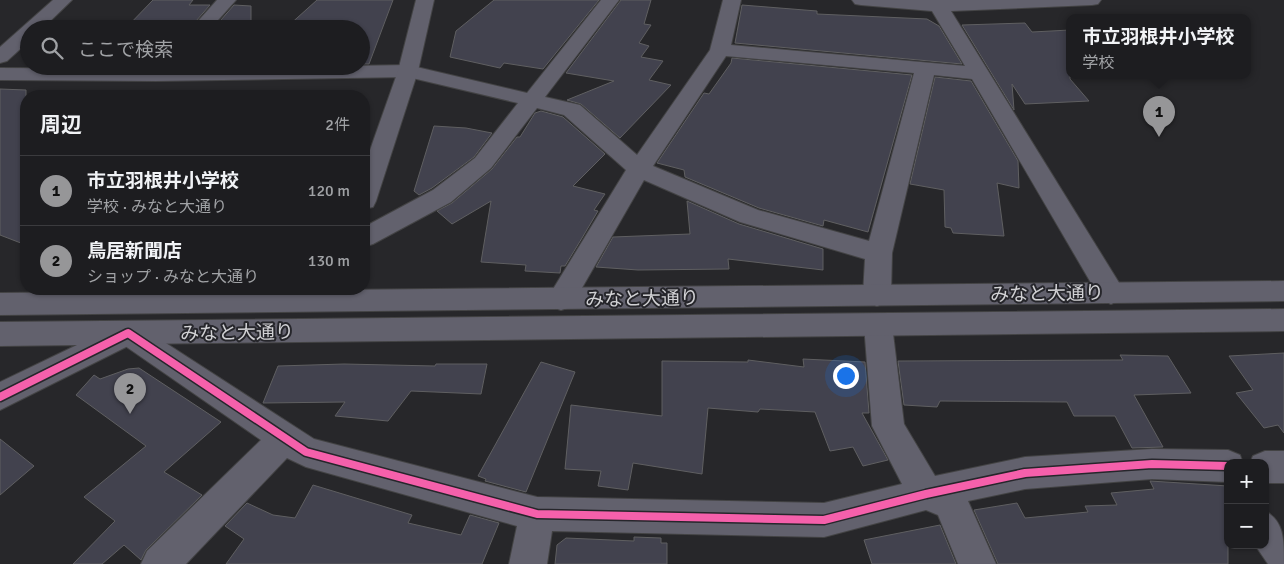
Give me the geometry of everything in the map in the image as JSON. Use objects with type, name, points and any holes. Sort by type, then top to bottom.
[{"type":"street","points":[[41,20],[63,0]]},
{"type":"street","points":[[208,20],[227,0]]},
{"type":"street","points":[[370,183],[408,71],[425,0]]},
{"type":"street","points":[[370,235],[442,196],[483,162],[610,0]]},
{"type":"street","points":[[561,298],[639,169],[720,50],[732,0]]},
{"type":"street","points":[[861,0],[936,3],[1092,0]]},
{"type":"street","points":[[936,3],[1111,293]]},
{"type":"street","points":[[0,57],[20,39]]},
{"type":"street","points":[[720,50],[977,73]]},
{"type":"street","points":[[925,69],[879,253],[877,310],[888,426],[926,494],[950,503],[977,564]]},
{"type":"street","points":[[370,71],[408,71],[572,110],[639,169],[749,216],[879,253]]},
{"type":"street","points":[[0,74],[20,74]]},
{"type":"street","name":"みなと大通り","points":[[0,334],[319,331],[877,310],[1111,293],[1284,291]]},
{"type":"street","points":[[319,331],[331,295]]},
{"type":"street","name":"みなと大通り","points":[[0,304],[331,295],[561,298],[877,310],[1284,320]]},
{"type":"street","points":[[0,398],[128,333],[306,452],[538,514],[824,520],[926,494],[1026,473],[1152,464],[1224,469]]},
{"type":"street","points":[[160,564],[285,438]]},
{"type":"street","points":[[1269,467],[1284,467]]},
{"type":"street","points":[[528,564],[538,514]]},
{"type":"street","points":[[1269,534],[1284,555]]},
{"type":"building","points":[[153,0],[193,0],[189,5],[210,5],[197,20],[134,20]]},
{"type":"building","points":[[317,0],[393,0],[370,61],[370,20],[295,20]]},
{"type":"building","points":[[494,0],[599,0],[543,69],[504,63],[500,68],[450,57],[456,31]]},
{"type":"building","points":[[621,0],[651,0],[644,24],[651,25],[639,43],[649,46],[641,57],[663,61],[649,80],[671,85],[620,138],[581,104],[567,100],[614,81],[566,73]]},
{"type":"building","points":[[234,5],[251,6],[251,20],[221,20]]},
{"type":"building","points":[[742,5],[817,11],[817,14],[927,19],[939,26],[962,64],[735,43]]},
{"type":"building","points":[[1025,23],[1032,32],[1066,30],[1066,79],[1070,79],[1089,101],[1025,104],[1012,84],[1014,110],[962,25]]},
{"type":"building","points":[[732,58],[912,75],[868,232],[824,220],[823,226],[759,208],[685,177],[684,170],[657,163],[704,93],[709,94],[731,63]]},
{"type":"building","points":[[935,77],[971,81],[1018,161],[1019,188],[997,183],[1004,236],[953,233],[951,228],[945,227],[944,190],[910,184]]},
{"type":"building","points":[[0,89],[26,90],[20,90],[20,243],[0,235]]},
{"type":"building","points":[[541,111],[563,117],[605,154],[573,186],[605,194],[594,210],[598,211],[565,266],[561,266],[560,273],[525,271],[526,265],[481,262],[491,201],[452,224],[437,211],[452,203],[492,169],[517,137],[520,137],[535,113]]},
{"type":"building","points":[[434,126],[466,128],[492,133],[474,157],[432,188],[419,195],[414,191]]},
{"type":"building","points":[[687,201],[739,224],[823,249],[823,270],[728,259],[729,269],[638,270],[596,267],[613,237],[690,234]]},
{"type":"building","points":[[1284,353],[1284,433],[1278,425],[1264,428],[1236,393],[1253,390],[1229,356]]},
{"type":"building","points":[[1120,355],[1168,356],[1191,393],[1134,395],[1163,447],[1132,448],[1115,416],[1074,416],[1067,402],[940,401],[937,407],[904,405],[898,361],[1123,360]]},
{"type":"building","points":[[803,359],[865,362],[869,413],[862,413],[888,460],[863,466],[853,447],[830,451],[815,412],[760,409],[758,412],[708,408],[702,474],[633,463],[628,490],[598,486],[601,471],[565,469],[571,405],[662,416],[662,361],[748,362],[748,360],[804,367]]},
{"type":"building","points":[[541,362],[575,372],[526,492],[485,481],[486,479],[478,476]]},
{"type":"building","points":[[344,364],[435,366],[436,364],[487,364],[481,394],[411,391],[388,421],[335,416],[345,402],[263,403],[278,366]]},
{"type":"building","points":[[139,368],[221,422],[164,472],[202,495],[146,550],[141,560],[124,545],[102,564],[73,564],[115,521],[84,497],[146,446],[76,395],[94,375],[100,379],[128,369]]},
{"type":"building","points":[[0,439],[34,466],[0,495]]},
{"type":"building","points":[[1150,481],[1224,486],[1224,549],[1228,549],[1228,564],[998,564],[974,510],[1017,503],[1025,518],[1088,512],[1085,506],[1117,505],[1111,493],[1154,489]]},
{"type":"building","points":[[313,485],[412,515],[408,523],[461,535],[470,515],[499,523],[482,564],[226,564],[244,539],[225,526],[247,503],[273,515],[295,518]]},
{"type":"building","points":[[940,525],[956,564],[872,564],[864,540]]},
{"type":"building","points":[[634,537],[661,538],[661,543],[667,543],[667,564],[555,564],[557,545],[566,538],[634,541]]},
{"type":"cycle path","points":[[0,397],[128,333],[306,452],[537,514],[824,520],[926,494],[1025,473],[1152,464],[1224,466]]},
{"type":"place","name":"市立羽根井小学校","points":[[1159,137]]},
{"type":"place","name":"鳥居新聞店","points":[[130,414]]}]
